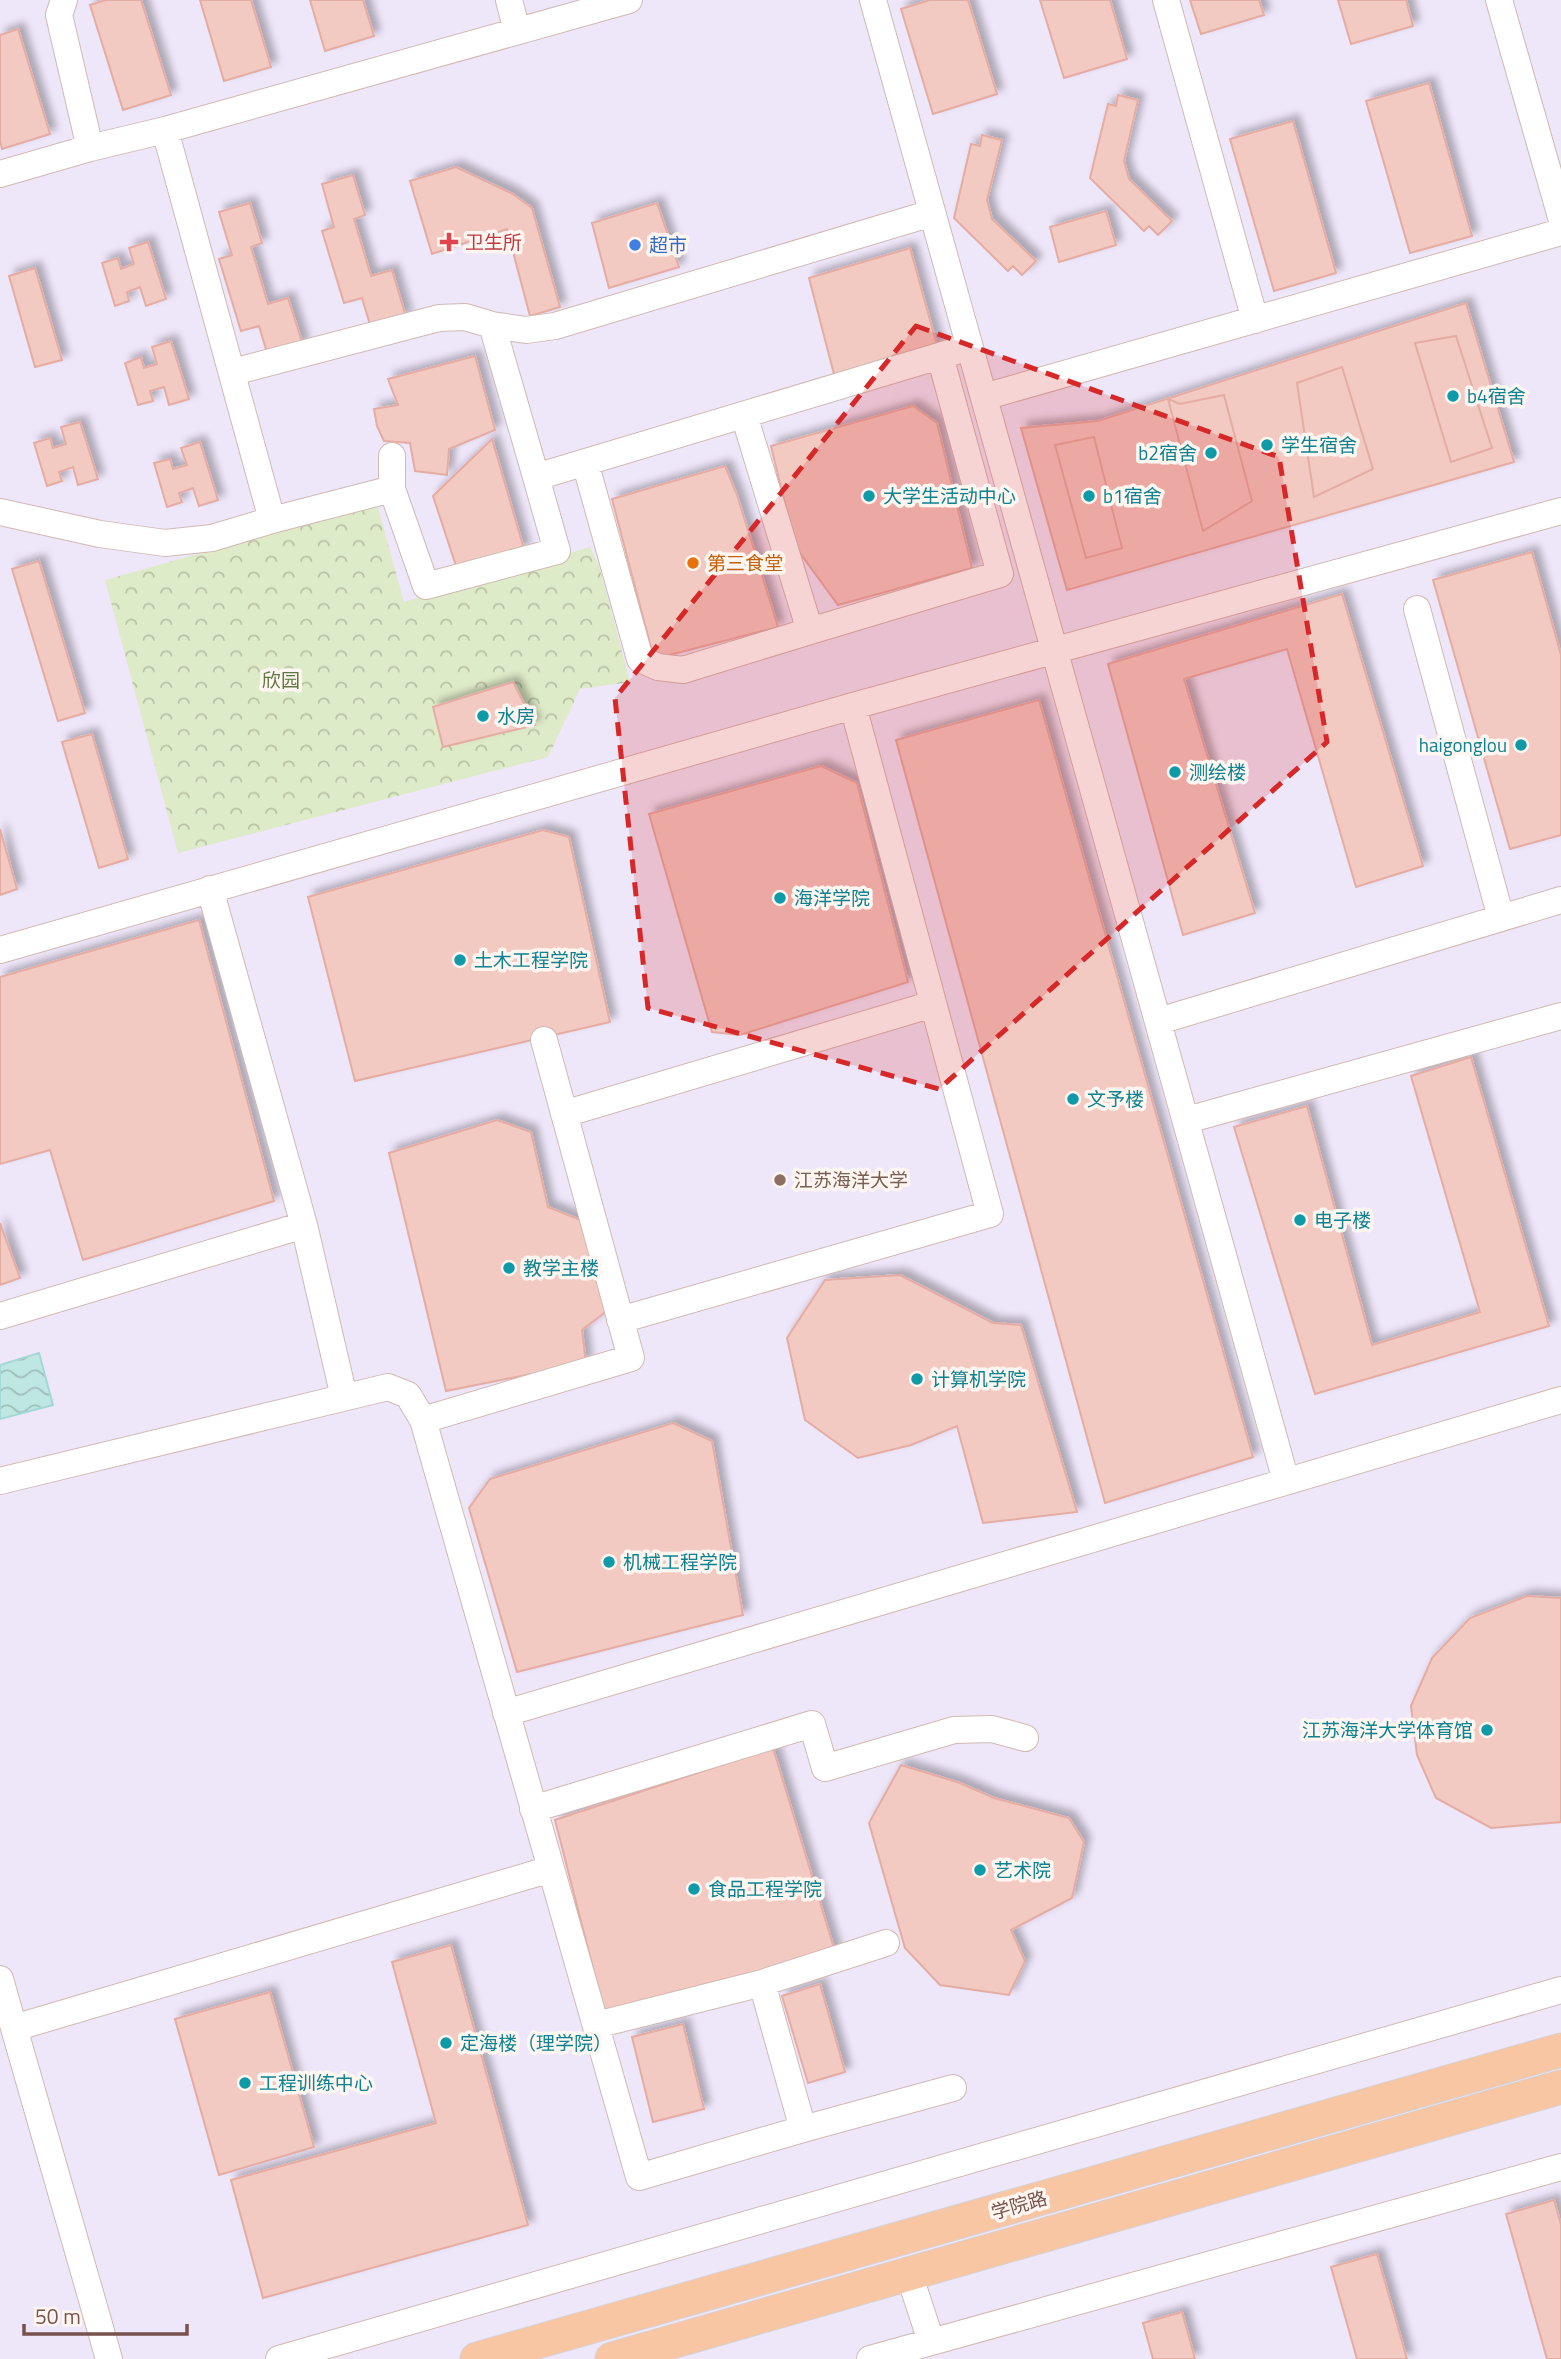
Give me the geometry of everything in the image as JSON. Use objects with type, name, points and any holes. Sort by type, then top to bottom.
[{"type":"main road","name":"学院路","points":[[477,2359],[1561,2050]]},
{"type":"main road","name":"学院路","points":[[612,2359],[1561,2087]]},
{"type":"lane","points":[[509,0],[517,32]]},
{"type":"lane","points":[[0,174],[629,0]]},
{"type":"lane","points":[[873,0],[1286,1481]]},
{"type":"lane","points":[[1166,0],[1255,320]]},
{"type":"lane","points":[[1499,0],[1561,217]]},
{"type":"lane","points":[[59,5],[90,148]]},
{"type":"lane","points":[[165,130],[272,520]]},
{"type":"lane","points":[[233,372],[439,318],[465,317],[492,325],[526,330],[555,326],[932,213]]},
{"type":"lane","points":[[984,397],[1561,232]]},
{"type":"lane","points":[[392,456],[392,489],[426,586],[557,551],[492,325]]},
{"type":"lane","points":[[536,477],[970,347]]},
{"type":"lane","points":[[585,463],[640,659],[658,667],[683,670],[1000,574],[940,356]]},
{"type":"lane","points":[[744,415],[810,631]]},
{"type":"lane","points":[[0,512],[100,534],[165,543],[212,538],[392,489]]},
{"type":"lane","points":[[0,950],[853,706],[1561,511]]},
{"type":"lane","points":[[1417,609],[1501,918]]},
{"type":"lane","points":[[620,1320],[990,1214],[853,706]]},
{"type":"lane","points":[[210,889],[304,1224],[344,1397]]},
{"type":"lane","points":[[1159,1021],[1561,900]]},
{"type":"lane","points":[[564,1114],[933,1004]]},
{"type":"lane","points":[[1186,1120],[1561,1016]]},
{"type":"lane","points":[[423,1420],[631,1359],[544,1040]]},
{"type":"lane","points":[[0,1316],[304,1224]]},
{"type":"lane","points":[[0,1481],[388,1387],[408,1395],[423,1420],[639,2176],[953,2088]]},
{"type":"lane","points":[[506,1713],[1561,1400]]},
{"type":"lane","points":[[533,1809],[811,1724],[825,1769],[954,1730],[992,1729],[1026,1738]]},
{"type":"lane","points":[[14,2028],[551,1869]]},
{"type":"lane","points":[[596,2025],[762,1983],[886,1943]]},
{"type":"lane","points":[[0,1979],[109,2359]]},
{"type":"lane","points":[[762,1983],[803,2129]]},
{"type":"lane","points":[[279,2359],[1561,1990]]},
{"type":"lane","points":[[870,2359],[1561,2167]]},
{"type":"lane","points":[[909,2274],[931,2341]]},
{"type":"highlighted area","points":[[916,326],[1279,457],[1327,742],[939,1089],[648,1008],[615,698]]},
{"type":"shaded area","name":"江苏海洋大学","points":[[0,0],[1561,0],[1561,2359],[0,2359]]},
{"type":"green space","name":"欣园","points":[[377,504],[404,602],[590,547],[600,569],[630,682],[580,689],[548,757],[178,853],[105,580]]},
{"type":"water","points":[[39,1353],[53,1405],[0,1419],[0,1365]]},
{"type":"building","points":[[106,0],[141,0],[171,95],[123,110],[90,5]]},
{"type":"building","points":[[200,0],[251,0],[271,67],[224,81]]},
{"type":"building","points":[[310,0],[363,0],[374,36],[325,51]]},
{"type":"building","points":[[930,0],[968,0],[997,94],[933,114],[901,9]]},
{"type":"building","points":[[1040,0],[1110,0],[1127,59],[1064,78]]},
{"type":"building","points":[[1190,0],[1259,0],[1264,15],[1201,34]]},
{"type":"building","points":[[1338,0],[1406,0],[1413,26],[1351,44]]},
{"type":"building","points":[[18,29],[50,134],[2,149],[0,35]]},
{"type":"building","points":[[1429,83],[1472,236],[1410,253],[1366,101]]},
{"type":"building","points":[[1118,95],[1138,100],[1124,161],[1129,179],[1172,221],[1158,235],[1149,226],[1144,231],[1090,178],[1108,104],[1116,106]]},
{"type":"building","points":[[1293,121],[1336,273],[1274,291],[1230,139]]},
{"type":"building","points":[[982,135],[1002,140],[987,200],[992,219],[1036,261],[1022,275],[1013,266],[1008,271],[954,218],[971,144],[980,146]]},
{"type":"building","name":"卫生所","points":[[456,167],[513,194],[532,208],[560,307],[530,316],[507,229],[432,254],[410,181]]},
{"type":"building","points":[[353,175],[365,215],[354,219],[371,276],[392,270],[406,317],[371,328],[362,298],[344,303],[322,231],[334,227],[322,184]]},
{"type":"building","points":[[250,203],[262,243],[251,247],[268,304],[288,298],[303,345],[268,356],[259,326],[241,331],[219,259],[232,255],[219,212]]},
{"type":"building","name":"超市","points":[[657,203],[679,267],[609,288],[592,223]]},
{"type":"building","points":[[1106,211],[1116,245],[1059,262],[1050,227]]},
{"type":"building","points":[[148,242],[166,299],[146,306],[140,287],[127,292],[129,301],[115,306],[102,263],[118,258],[121,269],[134,264],[129,248]]},
{"type":"building","points":[[910,248],[938,349],[835,378],[809,278]]},
{"type":"building","points":[[35,268],[62,360],[35,367],[9,276]]},
{"type":"building","name":"学生宿舍","points":[[1466,303],[1514,462],[1067,590],[1021,428],[1098,421]]},
{"type":"building","name":"b4宿舍","points":[[1456,336],[1492,448],[1451,462],[1415,343]]},
{"type":"building","points":[[171,341],[189,399],[169,405],[164,387],[150,391],[153,401],[138,405],[125,363],[141,357],[144,368],[157,364],[152,347]]},
{"type":"building","points":[[475,356],[495,430],[449,449],[447,475],[415,471],[410,443],[384,441],[377,426],[374,409],[398,405],[388,379]]},
{"type":"building","points":[[1342,367],[1373,469],[1314,497],[1297,383]]},
{"type":"building","name":"b2宿舍","points":[[1224,395],[1252,501],[1203,531],[1168,399],[1180,404]]},
{"type":"building","name":"大学生活动中心","points":[[913,406],[937,423],[972,568],[838,605],[795,546],[771,446]]},
{"type":"building","points":[[80,422],[98,479],[78,485],[73,467],[59,472],[62,481],[47,486],[34,443],[50,438],[53,448],[66,444],[61,427]]},
{"type":"building","name":"b1宿舍","points":[[1094,437],[1122,548],[1086,558],[1055,445]]},
{"type":"building","points":[[492,439],[524,549],[458,572],[433,496]]},
{"type":"building","points":[[200,442],[218,500],[199,506],[193,488],[179,493],[182,502],[167,507],[154,463],[170,459],[173,469],[187,465],[181,448]]},
{"type":"building","name":"第三食堂","points":[[725,466],[737,495],[778,627],[654,659],[612,499]]},
{"type":"building","name":"haigonglou","points":[[1532,552],[1561,655],[1561,835],[1510,849],[1433,580]]},
{"type":"building","points":[[39,561],[85,713],[58,721],[12,569]]},
{"type":"building","name":"测绘楼","points":[[1342,594],[1423,866],[1356,887],[1287,649],[1184,679],[1255,913],[1183,935],[1108,664]]},
{"type":"building","name":"水房","points":[[513,682],[535,725],[443,747],[433,707]]},
{"type":"building","name":"文予楼","points":[[1039,700],[1253,1457],[1105,1503],[896,740]]},
{"type":"building","points":[[92,734],[128,859],[99,868],[62,742]]},
{"type":"building","name":"海洋学院","points":[[821,766],[857,783],[908,982],[740,1035],[712,1032],[649,814]]},
{"type":"building","points":[[0,829],[17,889],[0,895]]},
{"type":"building","name":"土木工程学院","points":[[543,830],[569,837],[610,1022],[355,1081],[308,897]]},
{"type":"building","points":[[199,920],[274,1201],[83,1260],[50,1150],[0,1164],[0,977]]},
{"type":"building","name":"电子楼","points":[[1471,1057],[1549,1326],[1315,1394],[1234,1127],[1307,1106],[1372,1345],[1480,1312],[1411,1076]]},
{"type":"building","name":"教学主楼","points":[[497,1120],[531,1132],[548,1207],[593,1225],[608,1310],[582,1330],[586,1363],[446,1391],[389,1153]]},
{"type":"building","points":[[0,1223],[20,1278],[0,1285]]},
{"type":"building","name":"计算机学院","points":[[900,1275],[993,1323],[1021,1325],[1077,1512],[983,1523],[957,1426],[911,1445],[858,1458],[805,1420],[787,1338],[825,1280]]},
{"type":"building","name":"机械工程学院","points":[[673,1423],[712,1441],[743,1615],[517,1672],[469,1508],[490,1479]]},
{"type":"building","name":"江苏海洋大学体育馆","points":[[1527,1596],[1561,1598],[1561,1822],[1491,1828],[1436,1798],[1417,1755],[1411,1706],[1432,1658],[1470,1618]]},
{"type":"building","name":"食品工程学院","points":[[773,1748],[837,1958],[604,2011],[555,1820]]},
{"type":"building","name":"艺术院","points":[[901,1765],[960,1783],[994,1798],[1069,1818],[1084,1842],[1072,1898],[1011,1930],[1025,1961],[1009,1995],[940,1985],[905,1948],[869,1823]]},
{"type":"building","name":"定海楼（理学院）","points":[[451,1945],[528,2225],[263,2298],[231,2180],[436,2123],[392,1962]]},
{"type":"building","points":[[820,1984],[845,2072],[808,2083],[782,1996]]},
{"type":"building","name":"工程训练中心","points":[[270,1992],[314,2147],[219,2175],[175,2019]]},
{"type":"building","points":[[683,2024],[704,2109],[653,2122],[632,2037]]},
{"type":"building","points":[[1554,2200],[1561,2225],[1561,2359],[1547,2359],[1506,2214]]},
{"type":"building","points":[[1377,2254],[1407,2359],[1357,2359],[1331,2267]]},
{"type":"building","points":[[1182,2312],[1195,2359],[1153,2359],[1143,2323]]},
{"type":"place","name":"卫生所","points":[[449,242]]},
{"type":"place","name":"超市","points":[[635,245]]},
{"type":"place","name":"b4宿舍","points":[[1453,396]]},
{"type":"place","name":"学生宿舍","points":[[1267,445]]},
{"type":"place","name":"b2宿舍","points":[[1211,453]]},
{"type":"place","name":"大学生活动中心","points":[[869,496]]},
{"type":"place","name":"b1宿舍","points":[[1089,496]]},
{"type":"place","name":"第三食堂","points":[[693,563]]},
{"type":"place","name":"水房","points":[[483,716]]},
{"type":"place","name":"haigonglou","points":[[1521,745]]},
{"type":"place","name":"测绘楼","points":[[1175,772]]},
{"type":"place","name":"海洋学院","points":[[780,898]]},
{"type":"place","name":"土木工程学院","points":[[460,960]]},
{"type":"place","name":"文予楼","points":[[1073,1099]]},
{"type":"place","name":"江苏海洋大学","points":[[780,1180]]},
{"type":"place","name":"电子楼","points":[[1300,1220]]},
{"type":"place","name":"教学主楼","points":[[509,1268]]},
{"type":"place","name":"计算机学院","points":[[917,1379]]},
{"type":"place","name":"机械工程学院","points":[[609,1562]]},
{"type":"place","name":"江苏海洋大学体育馆","points":[[1487,1730]]},
{"type":"place","name":"艺术院","points":[[980,1870]]},
{"type":"place","name":"食品工程学院","points":[[694,1889]]},
{"type":"place","name":"定海楼（理学院）","points":[[446,2043]]},
{"type":"place","name":"工程训练中心","points":[[245,2083]]}]
